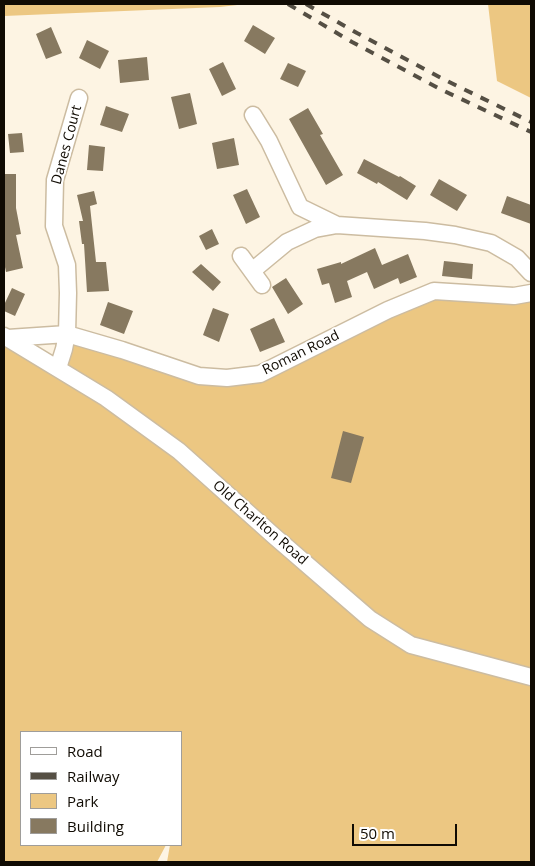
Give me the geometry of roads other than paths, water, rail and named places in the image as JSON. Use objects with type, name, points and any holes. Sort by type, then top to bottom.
[{"type":"street","name":"Danes Court","points":[[58,368],[67,334],[67,265],[54,226],[55,180],[79,98]]},
{"type":"street","points":[[241,256],[257,278],[298,226],[300,207],[269,141],[253,115]]},
{"type":"street","points":[[300,207],[337,224]]},
{"type":"street","points":[[287,242],[315,228],[337,224],[425,231],[491,243],[518,258],[531,273]]},
{"type":"street","name":"Roman Road","points":[[6,337],[67,334],[199,376],[227,378],[260,374],[388,310],[434,291],[514,296],[531,293]]},
{"type":"street","name":"Old Charlton Road","points":[[6,337],[106,398],[179,451],[370,619],[411,645],[531,676]]},
{"type":"railway","points":[[288,4],[352,42],[440,89],[531,132]]},
{"type":"railway","points":[[306,4],[445,80],[531,122]]}]
